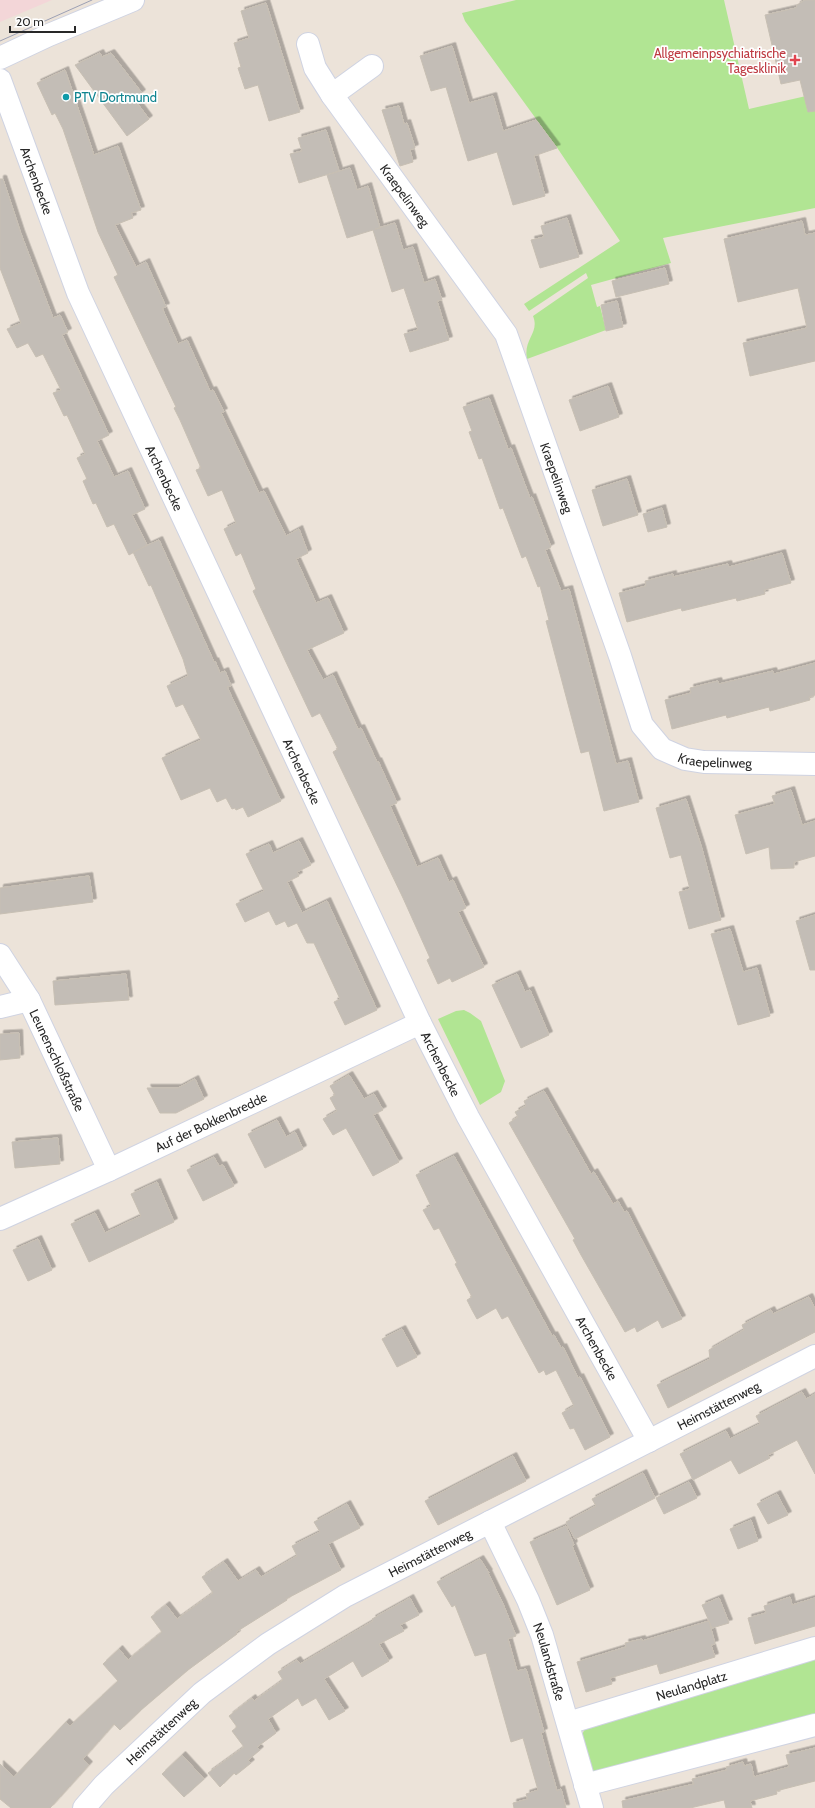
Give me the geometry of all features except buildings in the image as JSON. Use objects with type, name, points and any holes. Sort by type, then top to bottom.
[{"type":"street","points":[[0,58],[49,35],[133,0]]},
{"type":"street","name":"Kraepelinweg","points":[[308,44],[315,68],[332,95],[506,334],[620,656],[642,726],[662,749],[685,759],[704,762],[815,764]]},
{"type":"street","points":[[332,95],[372,66]]},
{"type":"street","name":"Archenbecke","points":[[0,80],[78,293],[420,1023],[468,1117],[649,1441]]},
{"type":"street","name":"Leunenschloßstraße","points":[[0,955],[29,1000],[109,1170]]},
{"type":"street","points":[[0,1007],[29,1000]]},
{"type":"street","name":"Auf der Bokkenbredde","points":[[0,1219],[109,1170],[420,1023]]},
{"type":"street","name":"Heimstättenweg","points":[[84,1808],[104,1786],[202,1693],[268,1644],[345,1596],[815,1356]]},
{"type":"street","name":"Neulandstraße","points":[[490,1522],[528,1600],[542,1635],[592,1808]]},
{"type":"street","name":"Neulandplatz","points":[[568,1723],[815,1648]]},
{"type":"street","points":[[585,1785],[815,1725]]},
{"type":"shaded area","points":[[0,0],[52,0],[0,22]]},
{"type":"green space","points":[[516,0],[724,0],[749,109],[815,94],[815,208],[663,238],[671,263],[591,285],[597,307],[600,306],[606,330],[527,359],[527,346],[533,332],[535,322],[533,316],[588,278],[586,273],[529,311],[524,304],[620,241],[558,149],[465,21],[462,13]]},
{"type":"green space","points":[[464,1010],[481,1021],[505,1081],[501,1092],[480,1105],[438,1019],[456,1011]]},
{"type":"green space","points":[[815,1657],[815,1717],[593,1772],[589,1769],[582,1741],[582,1736],[587,1726]]},
{"type":"tram line","points":[[0,41],[92,0]]},
{"type":"place","name":"Allgemeinpsychiatrische Tagesklinik","points":[[795,60]]},
{"type":"place","name":"PTV Dortmund","points":[[66,97]]}]
